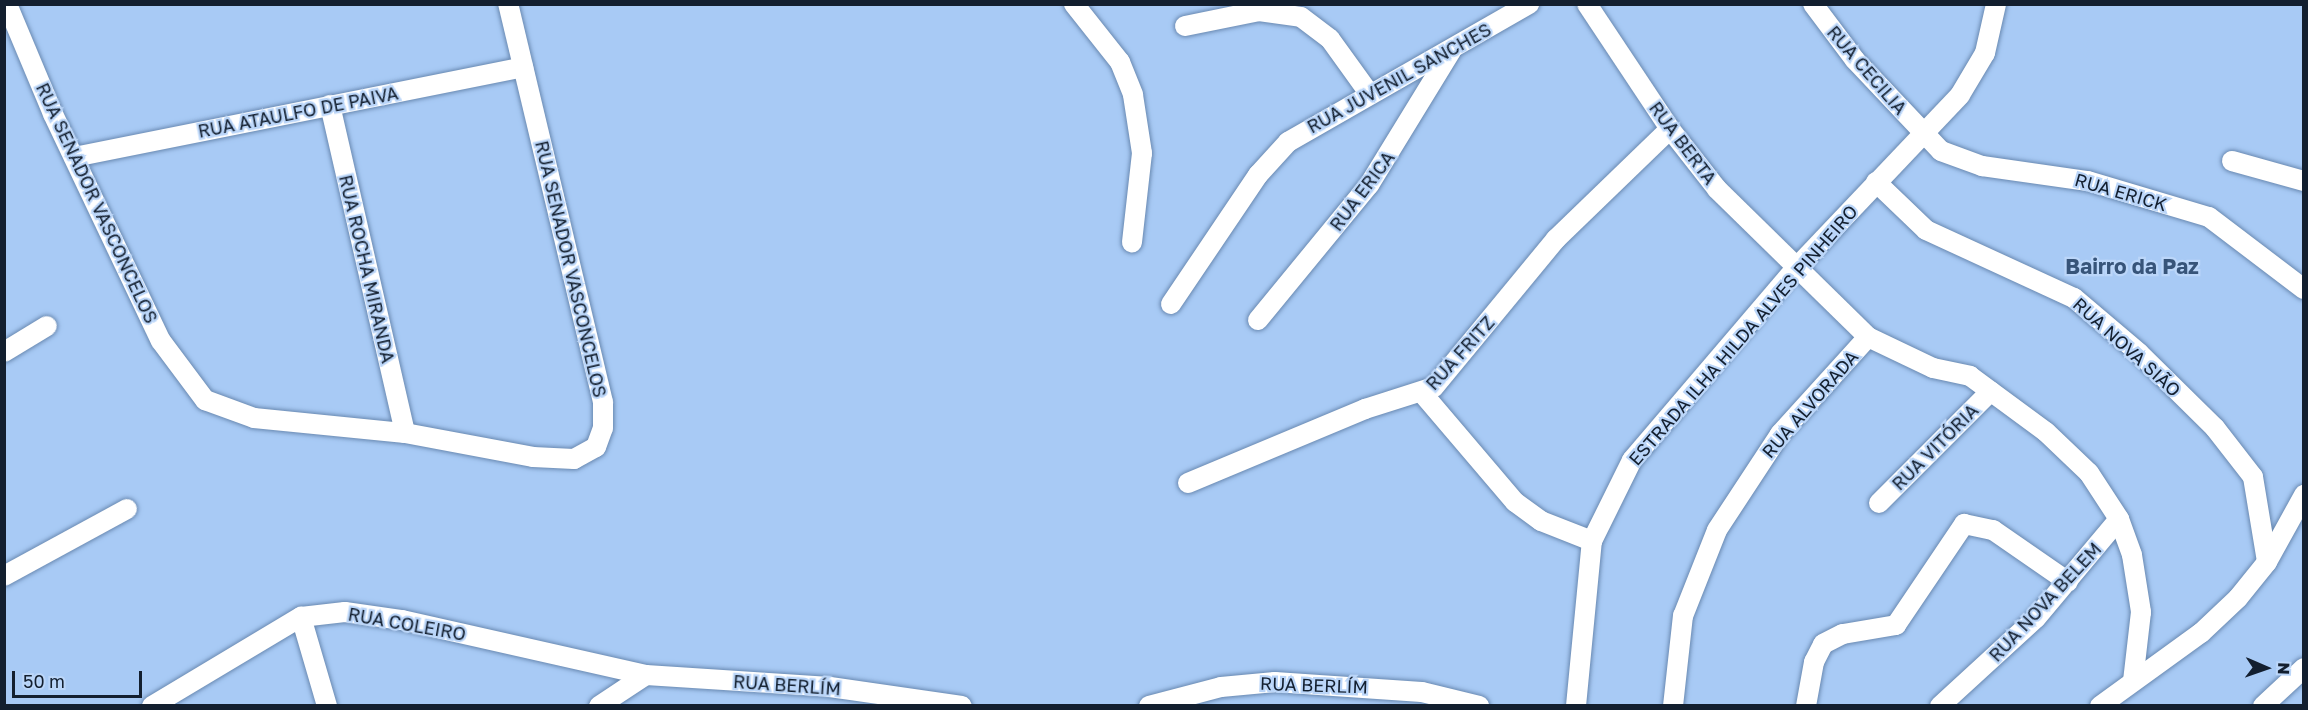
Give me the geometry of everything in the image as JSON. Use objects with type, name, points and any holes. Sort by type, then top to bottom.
[{"type":"street","name":"RUA SENADOR VASCONCELOS","points":[[7,4],[74,157],[161,341],[205,400],[254,418],[405,433],[533,457],[573,459],[596,447],[603,428],[595,362],[508,4]]},
{"type":"street","points":[[1074,4],[1120,62],[1133,95],[1142,153],[1132,242]]},
{"type":"street","name":"RUA JUVENIL SANCHES","points":[[1171,304],[1279,150],[1369,93],[1451,51],[1529,4]]},
{"type":"street","name":"RUA BERTA","points":[[1587,4],[1670,129],[1717,189],[1868,337],[1934,368],[1970,376],[2072,455],[2119,519],[2132,555],[2141,612],[2133,681]]},
{"type":"street","name":"RUA CECILIA","points":[[1813,4],[1855,60],[1924,134]]},
{"type":"street","name":"ESTRADA ILHA HILDA ALVES PINHEIRO","points":[[1576,705],[1592,541],[1632,460],[1796,268],[1960,95],[1985,53],[1996,4]]},
{"type":"street","points":[[1185,26],[1259,11],[1301,16],[1330,39],[1369,93]]},
{"type":"street","name":"RUA ERICA","points":[[1258,320],[1369,185],[1451,51]]},
{"type":"street","name":"RUA ATAULFO DE PAIVA","points":[[74,157],[523,67]]},
{"type":"street","name":"RUA ROCHA MIRANDA","points":[[330,105],[405,433]]},
{"type":"street","name":"RUA FRITZ","points":[[1188,483],[1365,409],[1423,394],[1442,379],[1556,239],[1670,129]]},
{"type":"street","name":"RUA ERICK","points":[[1924,134],[1941,151],[1963,161],[2088,181],[2209,217],[2304,289]]},
{"type":"street","points":[[2232,161],[2304,181]]},
{"type":"street","name":"RUA NOVA SIÃO","points":[[1876,182],[1926,230],[2074,298],[2139,353],[2215,428],[2253,477],[2267,562]]},
{"type":"street","points":[[4,352],[47,326]]},
{"type":"street","name":"RUA ALVORADA","points":[[1673,705],[1683,616],[1717,530],[1780,434],[1868,337]]},
{"type":"street","name":"RUA VITÓRIA","points":[[1879,503],[1991,391]]},
{"type":"street","points":[[1423,394],[1515,502],[1541,521],[1592,541]]},
{"type":"street","points":[[2100,705],[2200,633],[2254,581],[2304,495]]},
{"type":"street","points":[[4,576],[127,509]]},
{"type":"street","name":"RUA NOVA BELEM","points":[[1940,705],[2068,582],[2119,519]]},
{"type":"street","points":[[1806,705],[1814,662],[1823,644],[1843,634],[1896,625],[1964,524],[1993,530],[2068,582]]},
{"type":"street","name":"RUA COLEIRO","points":[[152,705],[302,617],[345,612],[379,615],[646,675]]},
{"type":"street","points":[[302,617],[327,705]]},
{"type":"street","points":[[2263,705],[2304,668]]},
{"type":"street","points":[[599,705],[646,675]]},
{"type":"street","name":"RUA BERLÍM","points":[[646,675],[830,687],[962,705]]},
{"type":"street","name":"RUA BERLÍM","points":[[1149,705],[1221,687],[1275,682],[1411,691],[1479,705]]},
{"type":"district","name":"Bairro da Paz","points":[[2132,266]]}]
